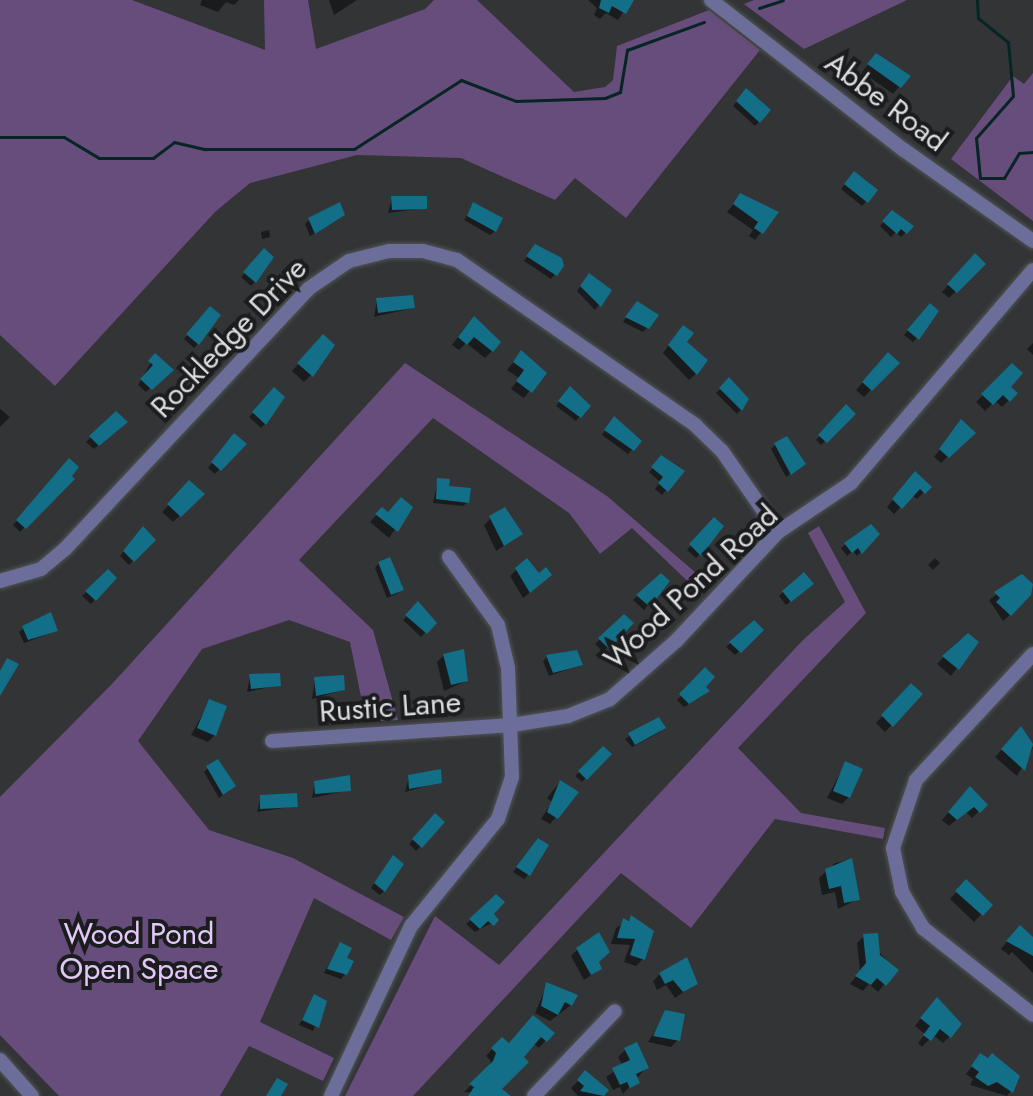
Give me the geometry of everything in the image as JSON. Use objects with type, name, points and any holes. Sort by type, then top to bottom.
[{"type":"street","name":"Abbe Road","points":[[711,0],[881,133],[1033,241]]},
{"type":"street","name":"Rockledge Drive","points":[[0,581],[41,569],[65,549],[308,289],[349,261],[389,251],[423,251],[457,260],[695,425],[722,451],[778,532]]},
{"type":"street","name":"Wood Pond Road","points":[[512,725],[568,716],[610,699],[667,649],[778,532],[851,483],[1033,270]]},
{"type":"street","points":[[331,1096],[411,926],[498,819],[512,777],[508,668],[498,625],[449,557]]},
{"type":"street","points":[[1033,654],[916,780],[893,848],[902,892],[923,928],[1033,1015]]},
{"type":"street","name":"Rustic Lane","points":[[272,741],[512,725]]},
{"type":"street","points":[[534,1096],[615,1011]]},
{"type":"street","points":[[0,1060],[32,1096]]},
{"type":"green space","points":[[0,0],[132,0],[265,50],[264,0],[308,0],[316,49],[425,9],[434,0],[477,0],[574,92],[605,87],[613,80],[617,46],[709,10],[760,50],[626,218],[575,178],[555,200],[461,158],[357,155],[250,183],[215,212],[55,386],[0,335]]},
{"type":"green space","points":[[754,0],[907,0],[804,49],[744,4]]},
{"type":"green space","points":[[1033,73],[1033,221],[951,159],[1013,76],[1024,84]]},
{"type":"green space","name":"Wood Pond Open Space","points":[[405,363],[607,496],[711,586],[702,595],[632,528],[600,554],[569,513],[433,418],[299,560],[373,630],[398,720],[366,722],[350,642],[289,620],[202,649],[138,741],[209,830],[293,858],[404,917],[391,940],[314,898],[260,1022],[334,1058],[323,1081],[249,1046],[220,1096],[59,1096],[0,1035],[0,797],[111,685]]},
{"type":"green space","points":[[819,526],[866,613],[738,748],[801,813],[885,828],[883,839],[775,819],[691,928],[621,873],[413,1096],[345,1096],[435,916],[499,965],[802,641],[845,602],[808,533]]},
{"type":"building","points":[[601,0],[634,0],[626,14],[612,6],[609,13],[599,8]]},
{"type":"building","points":[[876,53],[911,76],[901,88],[867,64]]},
{"type":"building","points":[[746,88],[771,110],[760,123],[736,101]]},
{"type":"building","points":[[854,171],[878,190],[868,203],[844,184]]},
{"type":"building","points":[[740,193],[779,212],[763,234],[754,228],[758,222],[733,204]]},
{"type":"building","points":[[391,196],[427,196],[427,209],[392,210]]},
{"type":"building","points":[[340,202],[345,215],[315,234],[308,218]]},
{"type":"building","points":[[473,202],[503,218],[496,232],[467,216]]},
{"type":"building","points":[[892,210],[914,226],[907,234],[901,229],[897,234],[882,221]]},
{"type":"building","points":[[535,244],[562,258],[564,266],[557,276],[526,256]]},
{"type":"building","points":[[264,248],[274,257],[256,283],[243,272]]},
{"type":"building","points":[[975,253],[986,264],[957,293],[947,284]]},
{"type":"building","points":[[589,273],[612,290],[601,307],[580,286]]},
{"type":"building","points":[[413,295],[415,308],[378,313],[376,298]]},
{"type":"building","points":[[637,301],[659,315],[649,329],[625,317]]},
{"type":"building","points":[[930,303],[939,311],[919,340],[907,330]]},
{"type":"building","points":[[210,306],[221,315],[199,345],[186,334]]},
{"type":"building","points":[[474,316],[501,342],[493,352],[474,337],[467,345],[458,337]]},
{"type":"building","points":[[683,325],[694,333],[687,342],[708,360],[697,375],[668,345]]},
{"type":"building","points":[[323,334],[335,345],[313,377],[297,363]]},
{"type":"building","points":[[521,350],[547,373],[532,393],[516,381],[524,370],[513,362]]},
{"type":"building","points":[[888,352],[900,363],[872,391],[862,382]]},
{"type":"building","points":[[155,353],[174,370],[152,390],[140,379],[153,365],[148,361]]},
{"type":"building","points":[[1012,363],[1023,373],[1011,387],[1018,393],[1010,402],[1003,395],[993,405],[981,394]]},
{"type":"building","points":[[729,377],[749,399],[742,411],[719,388]]},
{"type":"building","points":[[570,386],[591,406],[581,418],[558,401]]},
{"type":"building","points":[[274,387],[285,397],[266,425],[252,412]]},
{"type":"building","points":[[846,404],[856,414],[827,443],[818,435]]},
{"type":"building","points":[[116,411],[128,422],[99,446],[89,436]]},
{"type":"building","points":[[614,416],[642,441],[634,451],[604,430]]},
{"type":"building","points":[[961,419],[976,433],[949,458],[939,449]]},
{"type":"building","points":[[234,433],[247,444],[221,471],[211,462]]},
{"type":"building","points":[[787,436],[806,464],[791,475],[774,443]]},
{"type":"building","points":[[661,455],[685,471],[668,492],[658,483],[663,477],[651,467]]},
{"type":"building","points":[[69,458],[79,467],[72,476],[75,479],[26,529],[16,520]]},
{"type":"building","points":[[915,471],[932,487],[925,494],[920,489],[902,509],[892,499]]},
{"type":"building","points":[[437,478],[450,479],[449,486],[471,488],[469,503],[436,499]]},
{"type":"building","points":[[189,480],[205,494],[181,517],[167,504]]},
{"type":"building","points":[[401,497],[413,507],[398,532],[375,514],[382,507],[388,512]]},
{"type":"building","points":[[505,507],[523,534],[504,546],[489,516]]},
{"type":"building","points":[[714,517],[724,526],[701,556],[689,544]]},
{"type":"building","points":[[871,524],[880,534],[862,554],[858,548],[852,553],[844,543]]},
{"type":"building","points":[[143,526],[156,540],[134,562],[123,551]]},
{"type":"building","points":[[390,557],[404,590],[391,595],[378,562]]},
{"type":"building","points":[[527,558],[539,573],[546,567],[552,575],[530,593],[515,568]]},
{"type":"building","points":[[108,569],[117,578],[96,601],[85,591]]},
{"type":"building","points":[[804,572],[814,584],[791,602],[782,591]]},
{"type":"building","points":[[661,573],[670,581],[650,607],[636,595]]},
{"type":"building","points":[[1022,574],[1033,584],[1031,595],[1011,616],[996,602],[1000,598],[994,592]]},
{"type":"building","points":[[418,601],[437,623],[427,634],[405,615]]},
{"type":"building","points":[[51,612],[58,631],[28,640],[22,626]]},
{"type":"building","points":[[624,614],[634,623],[609,649],[598,638]]},
{"type":"building","points":[[754,620],[764,630],[741,653],[729,642]]},
{"type":"building","points":[[968,633],[979,642],[959,670],[942,656]]},
{"type":"building","points":[[464,649],[468,681],[451,685],[443,654]]},
{"type":"building","points":[[577,650],[583,665],[553,673],[546,655]]},
{"type":"building","points":[[7,658],[19,664],[0,696],[0,671]]},
{"type":"building","points":[[705,667],[715,677],[706,687],[710,691],[689,704],[679,694]]},
{"type":"building","points":[[280,673],[281,686],[251,689],[249,674]]},
{"type":"building","points":[[344,675],[345,690],[316,696],[314,677]]},
{"type":"building","points":[[911,683],[923,694],[893,727],[881,715]]},
{"type":"building","points":[[209,699],[227,706],[216,736],[197,728]]},
{"type":"building","points":[[659,717],[666,728],[635,745],[628,733]]},
{"type":"building","points":[[1021,726],[1033,744],[1025,771],[1001,749]]},
{"type":"building","points":[[603,746],[612,754],[587,780],[578,771]]},
{"type":"building","points":[[218,759],[236,786],[223,795],[206,766]]},
{"type":"building","points":[[845,761],[863,769],[850,798],[833,791]]},
{"type":"building","points":[[441,769],[442,783],[409,789],[408,775]]},
{"type":"building","points":[[350,775],[351,791],[315,794],[314,781]]},
{"type":"building","points":[[560,780],[579,792],[558,819],[547,812]]},
{"type":"building","points":[[970,786],[988,805],[980,813],[974,807],[957,820],[948,812]]},
{"type":"building","points":[[297,793],[298,807],[260,809],[260,795]]},
{"type":"building","points":[[435,813],[445,822],[422,848],[412,839]]},
{"type":"building","points":[[538,838],[549,845],[530,876],[516,867]]},
{"type":"building","points":[[393,855],[404,864],[385,892],[374,883]]},
{"type":"building","points":[[852,858],[860,900],[844,903],[841,886],[829,889],[825,869]]},
{"type":"building","points":[[966,879],[993,905],[983,916],[955,891]]},
{"type":"building","points":[[496,894],[505,902],[494,914],[499,920],[494,926],[488,921],[480,929],[469,919]]},
{"type":"building","points":[[631,915],[654,931],[645,960],[630,955],[635,939],[617,938],[623,918],[629,921]]},
{"type":"building","points":[[1020,925],[1033,937],[1033,956],[1006,941]]},
{"type":"building","points":[[599,932],[610,952],[599,962],[602,969],[591,975],[576,948]]},
{"type":"building","points":[[878,933],[880,955],[899,970],[886,986],[877,978],[871,985],[855,976],[866,963],[863,934]]},
{"type":"building","points":[[340,942],[352,948],[347,958],[354,961],[347,975],[327,969]]},
{"type":"building","points":[[687,957],[698,984],[683,992],[673,980],[665,984],[659,973]]},
{"type":"building","points":[[546,982],[578,995],[572,1006],[565,1002],[558,1015],[541,1006]]},
{"type":"building","points":[[314,994],[327,1001],[319,1028],[302,1020]]},
{"type":"building","points":[[937,997],[962,1024],[951,1038],[940,1029],[931,1041],[923,1035],[930,1026],[920,1018]]},
{"type":"building","points":[[665,1010],[685,1014],[680,1041],[653,1036]]},
{"type":"building","points":[[533,1015],[555,1033],[547,1042],[541,1037],[524,1057],[529,1062],[502,1089],[511,1096],[468,1096],[474,1087],[469,1084],[493,1061],[496,1053],[491,1048],[502,1037],[509,1043]]},
{"type":"building","points":[[637,1042],[649,1068],[636,1074],[640,1083],[630,1088],[627,1082],[620,1085],[612,1068],[630,1060],[624,1048]]},
{"type":"building","points":[[980,1053],[988,1058],[992,1053],[1020,1076],[1013,1093],[997,1082],[988,1086],[975,1077],[979,1072],[971,1066]]},
{"type":"building","points":[[585,1070],[609,1090],[604,1096],[580,1091],[584,1086],[577,1080]]},
{"type":"building","points":[[277,1078],[288,1084],[281,1096],[266,1096]]},
{"type":"waterway","points":[[759,8],[783,0]]},
{"type":"waterway","points":[[977,0],[978,18],[1008,42],[1013,96],[976,138],[980,178],[1004,178],[1019,153],[1033,152]]},
{"type":"waterway","points":[[0,137],[64,137],[99,158],[153,158],[174,142],[205,149],[354,149],[461,80],[516,101],[605,98],[620,92],[627,50],[704,22]]}]
